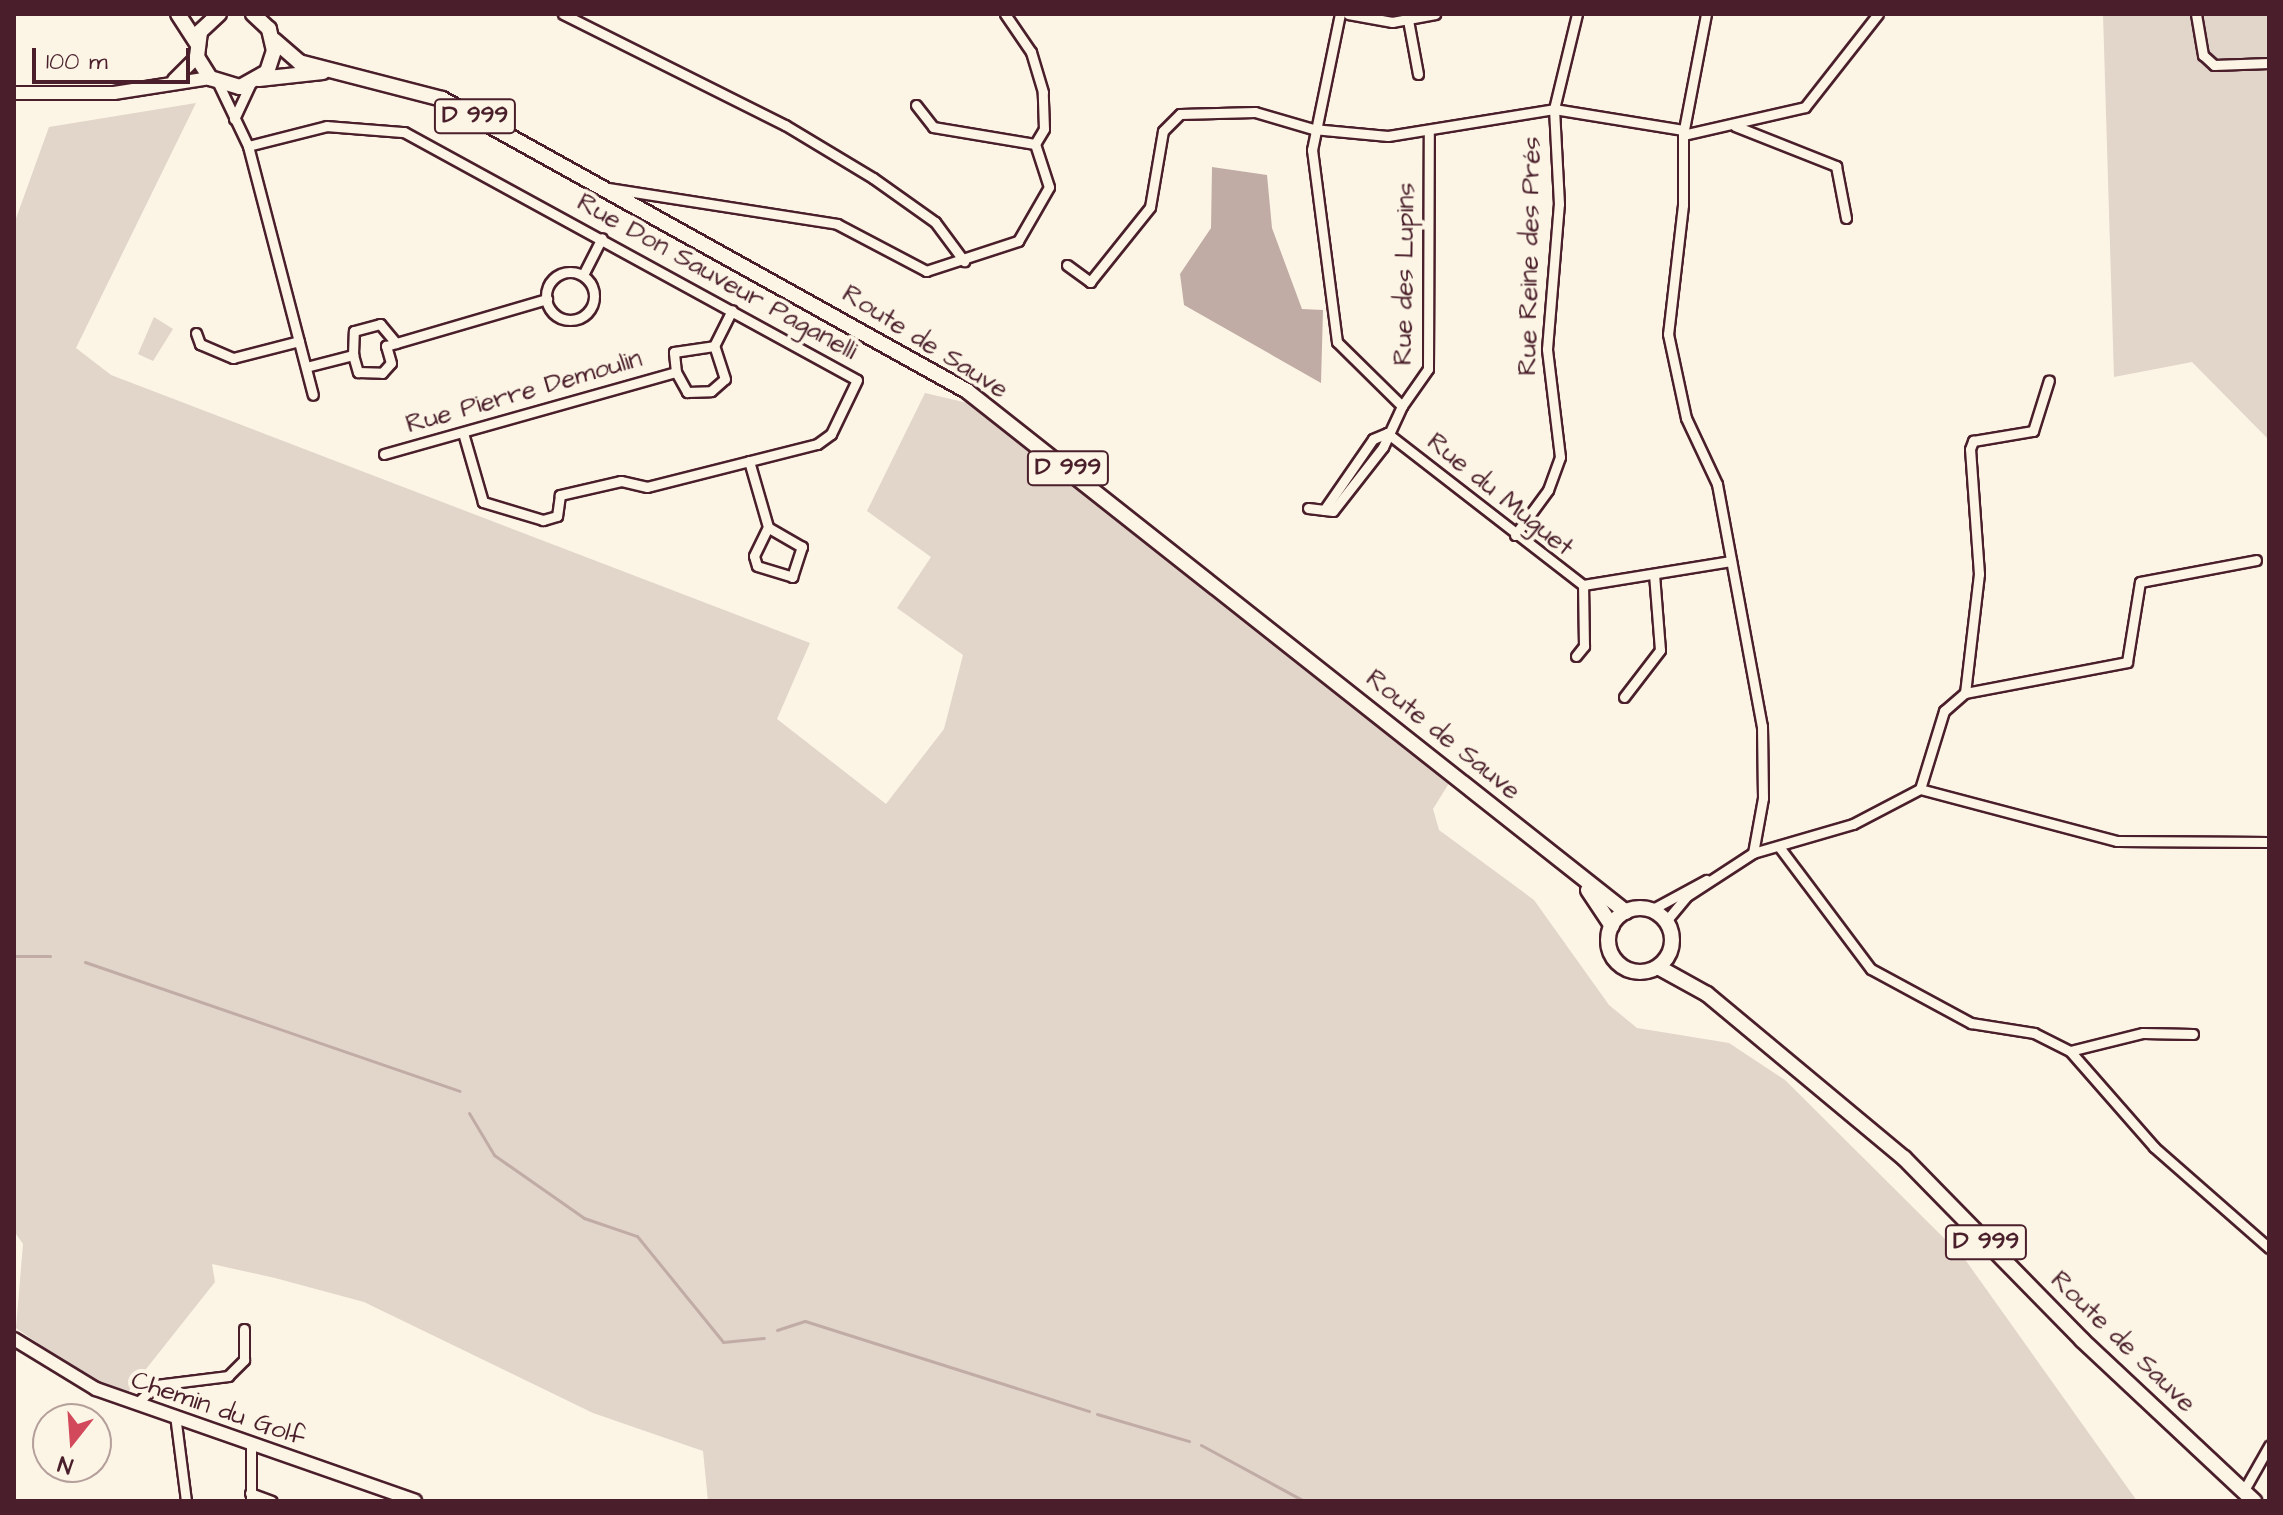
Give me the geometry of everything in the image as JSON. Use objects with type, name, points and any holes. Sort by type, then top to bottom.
[{"type":"main road","points":[[178,14],[214,81]]},
{"type":"main road","points":[[197,50],[213,14]]},
{"type":"main road","name":"Route de Sauve","points":[[253,14],[274,40],[299,62],[442,99],[608,188],[967,391],[1581,880],[1626,912]]},
{"type":"main road","points":[[255,82],[272,62],[274,40]]},
{"type":"main road","name":"Route de Sauve","points":[[214,81],[255,82],[332,71]]},
{"type":"main road","name":"Route de Sauve","points":[[1581,880],[1612,926]]},
{"type":"main road","points":[[1651,910],[1666,921],[1672,945],[1658,967],[1639,972],[1619,964],[1609,946],[1612,926],[1626,912],[1651,910]]},
{"type":"main road","name":"Route de Sauve","points":[[1672,945],[1707,994]]},
{"type":"main road","name":"Route de Sauve","points":[[1658,967],[1707,994],[1904,1158],[2082,1340],[2249,1496]]},
{"type":"street","points":[[563,14],[575,17],[785,125],[873,178],[935,222],[964,261]]},
{"type":"street","points":[[608,188],[837,224],[911,268],[964,261],[1028,232],[1049,187],[1035,144],[1044,129],[1043,92],[1031,52],[1005,14]]},
{"type":"street","points":[[1340,14],[1313,129],[1337,342],[1402,406]]},
{"type":"street","points":[[1348,14],[1408,20],[1435,14]]},
{"type":"street","name":"Rue Reine des Prés","points":[[1515,535],[1548,490],[1560,457],[1547,349],[1559,204],[1554,109],[1577,14]]},
{"type":"street","points":[[1706,14],[1683,132],[1670,357],[1686,418],[1717,484],[1766,746],[1753,853]]},
{"type":"street","points":[[1067,265],[1090,282],[1150,207],[1163,131],[1173,117],[1238,110],[1313,129],[1429,134],[1554,109],[1683,132],[1735,126],[1805,107],[1878,14]]},
{"type":"street","points":[[2196,14],[2203,55],[2214,65],[2269,63]]},
{"type":"street","points":[[1408,20],[1418,74]]},
{"type":"street","points":[[172,81],[197,50]]},
{"type":"street","points":[[14,93],[114,93],[172,81],[214,81],[248,146],[313,395]]},
{"type":"street","points":[[234,119],[255,82]]},
{"type":"street","points":[[916,105],[933,127],[1035,144]]},
{"type":"street","name":"Rue Don Sauveur Paganelli","points":[[248,146],[327,126],[404,132],[857,380],[831,434],[749,461],[647,487],[621,481],[560,495],[557,516],[543,520],[483,502],[464,436]]},
{"type":"street","points":[[1735,126],[1836,166],[1846,218]]},
{"type":"street","name":"Rue des Lupins","points":[[1308,508],[1333,511],[1428,369],[1429,134]]},
{"type":"street","points":[[584,273],[551,280],[547,299],[561,321],[591,314],[584,273],[602,238]]},
{"type":"street","points":[[396,343],[380,324],[354,331],[353,355],[358,372],[382,373],[391,363],[386,346],[547,299]]},
{"type":"street","points":[[714,346],[732,310]]},
{"type":"street","points":[[196,333],[200,344],[233,358],[299,341]]},
{"type":"street","name":"Rue Pierre Demoulin","points":[[714,346],[725,379],[711,391],[687,392],[676,372],[674,352],[714,346]]},
{"type":"street","points":[[306,367],[353,355]]},
{"type":"street","name":"Rue Pierre Demoulin","points":[[384,454],[464,436],[676,372]]},
{"type":"street","points":[[1965,693],[1979,574],[1970,449],[1973,441],[2033,431],[2049,380]]},
{"type":"street","name":"Rue du Muguet","points":[[1387,433],[1583,585],[1731,561]]},
{"type":"street","points":[[749,461],[768,527],[754,556],[757,566],[792,577],[802,547],[768,527]]},
{"type":"street","points":[[1920,789],[1944,711],[1965,693],[2127,662],[2140,582],[2256,560]]},
{"type":"street","points":[[1624,697],[1660,650],[1654,574]]},
{"type":"street","points":[[1576,656],[1584,646],[1583,585]]},
{"type":"street","points":[[1666,921],[1687,896],[1753,853],[1780,848],[1853,824],[1920,789],[2117,841],[2269,842]]},
{"type":"street","points":[[1780,848],[1871,969],[1971,1023],[2034,1033],[2070,1051],[2154,1147],[2269,1248]]},
{"type":"street","points":[[1651,910],[1720,876]]},
{"type":"street","points":[[2070,1051],[2131,1035],[2193,1034]]},
{"type":"street","points":[[138,1402],[156,1385],[228,1376],[244,1360],[244,1329]]},
{"type":"street","name":"Chemin du Golf","points":[[14,1339],[87,1385],[175,1411],[251,1445],[415,1501]]},
{"type":"street","points":[[175,1411],[186,1501]]},
{"type":"street","points":[[251,1445],[251,1497],[272,1501]]},
{"type":"street","points":[[2249,1496],[2269,1446]]},
{"type":"shaded area","points":[[2103,14],[2269,14],[2269,440],[2192,362],[2114,377]]},
{"type":"shaded area","points":[[196,103],[76,348],[111,375],[810,643],[777,719],[886,804],[944,729],[963,655],[897,608],[931,557],[867,511],[925,393],[972,404],[1451,780],[1433,809],[1439,830],[1534,900],[1609,1005],[1637,1028],[1729,1043],[1785,1080],[1964,1258],[2137,1501],[708,1501],[703,1451],[593,1413],[364,1302],[275,1278],[212,1264],[215,1282],[127,1393],[95,1383],[16,1328],[23,1244],[14,1231],[14,224],[49,127]]},
{"type":"shaded area","points":[[1212,167],[1267,175],[1272,228],[1302,309],[1323,310],[1321,383],[1184,305],[1180,274],[1211,228]]},
{"type":"shaded area","points":[[154,317],[173,329],[153,361],[138,354]]},
{"type":"waterway","points":[[14,956],[50,956]]},
{"type":"waterway","points":[[85,962],[459,1091]]},
{"type":"waterway","points":[[469,1113],[494,1155],[584,1218],[637,1236],[723,1342],[764,1338]]},
{"type":"waterway","points":[[777,1330],[805,1321],[1089,1411]]},
{"type":"waterway","points":[[1097,1414],[1189,1441]]},
{"type":"waterway","points":[[1201,1445],[1304,1501]]}]
